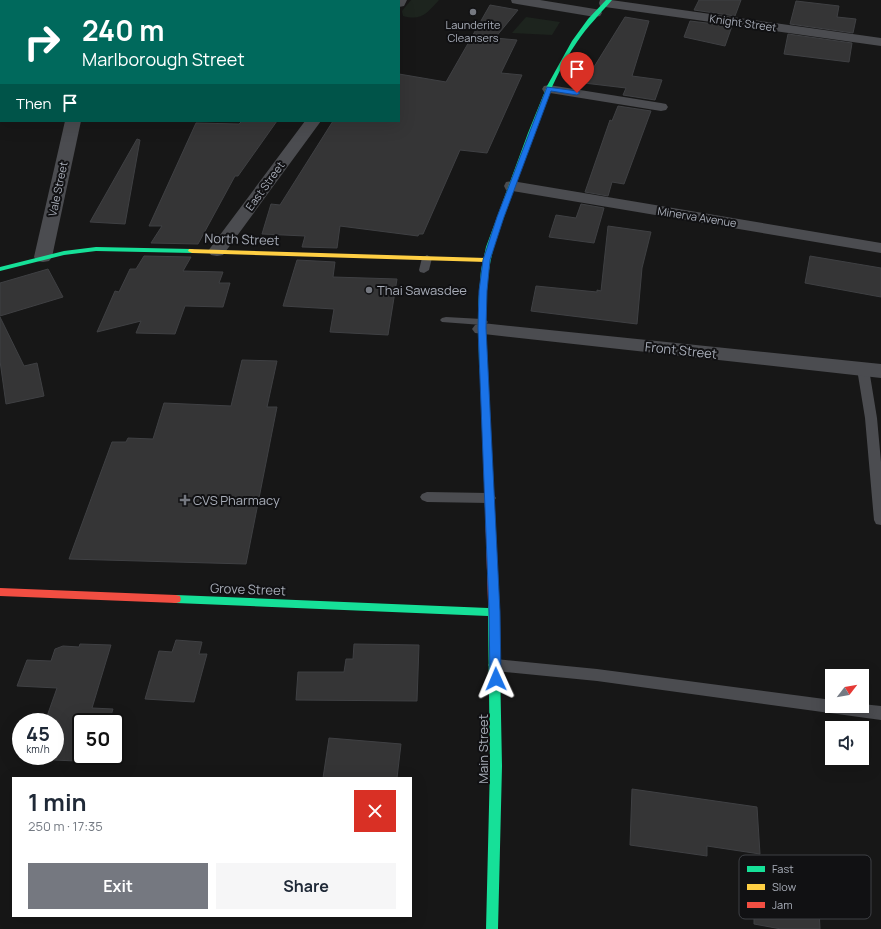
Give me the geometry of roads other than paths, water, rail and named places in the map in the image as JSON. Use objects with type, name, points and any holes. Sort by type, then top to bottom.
[{"type":"main road","name":"Main Street","points":[[492,929],[496,815],[496,664],[482,325],[486,260],[549,89],[566,51],[583,26],[607,2]]},
{"type":"main road","name":"North Street","points":[[0,269],[43,257],[96,249],[217,251],[486,260]]},
{"type":"main road","name":"Grove Street","points":[[0,592],[495,612]]},
{"type":"street","points":[[517,0],[595,13]]},
{"type":"street","name":"Knight Street","points":[[607,2],[881,42]]},
{"type":"street","points":[[549,89],[661,107]]},
{"type":"street","name":"Vale Street","points":[[43,257],[73,122]]},
{"type":"street","name":"East Street","points":[[217,251],[312,122]]},
{"type":"street","name":"Minerva Avenue","points":[[512,186],[881,248]]},
{"type":"street","name":"Front Street","points":[[482,325],[872,370]]},
{"type":"lane","points":[[424,270],[427,258]]},
{"type":"lane","points":[[446,320],[482,325]]},
{"type":"lane","points":[[872,370],[878,419],[876,481],[881,520]]},
{"type":"lane","points":[[427,496],[489,498]]},
{"type":"lane","points":[[496,664],[597,675],[881,713]]},
{"type":"place","name":"Launderite Cleansers","points":[[473,12]]},
{"type":"place","name":"Thai Sawasdee","points":[[369,290]]},
{"type":"place","name":"CVS Pharmacy","points":[[185,500]]}]
